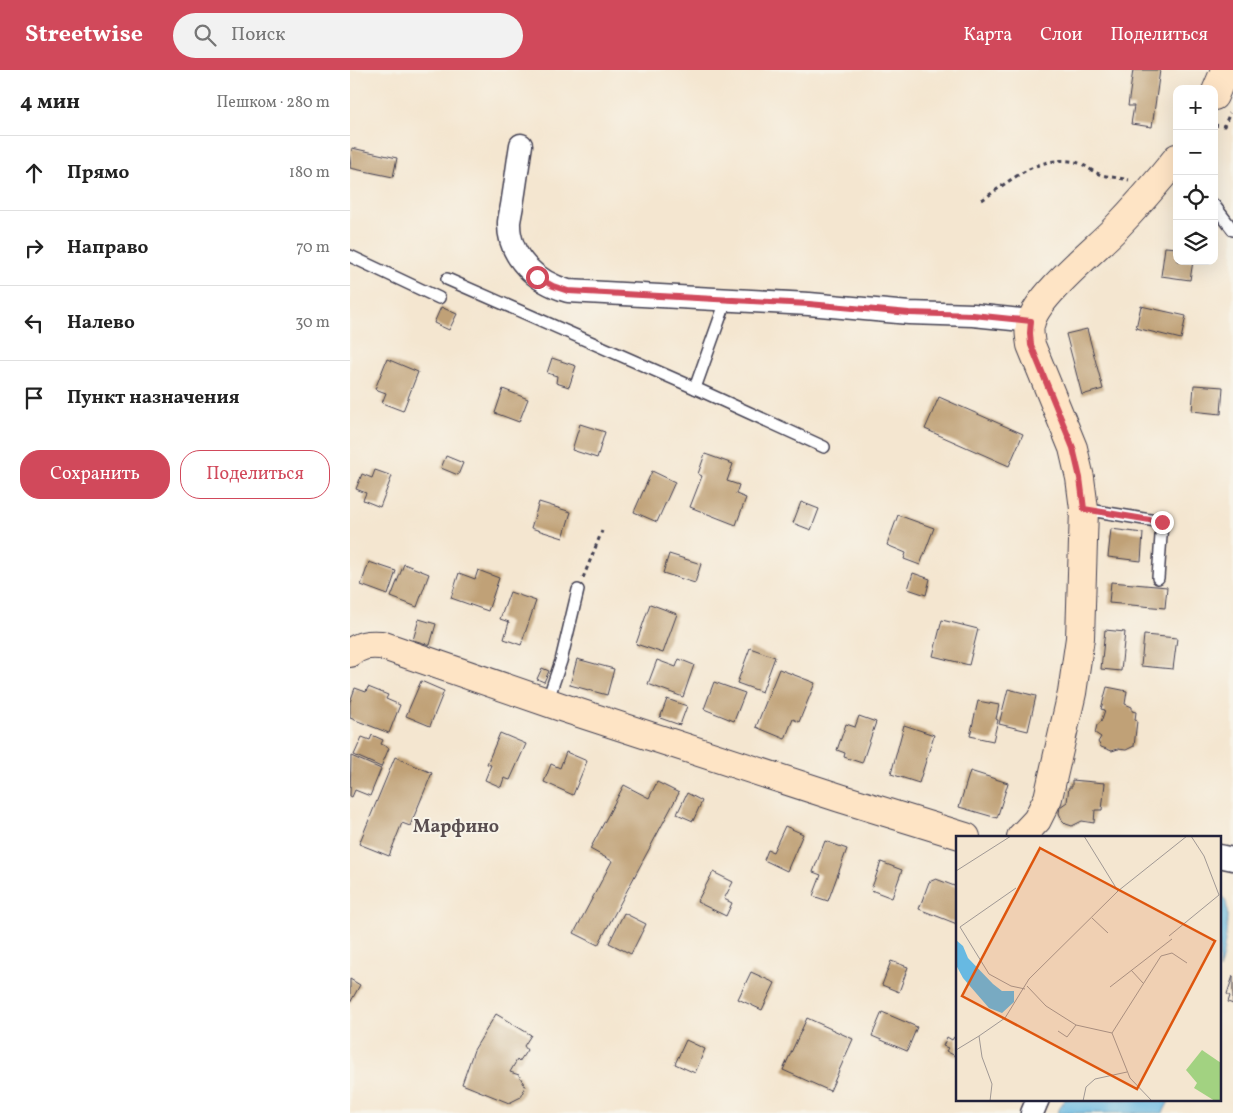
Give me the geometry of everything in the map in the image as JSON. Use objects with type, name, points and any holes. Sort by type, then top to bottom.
[{"type":"street","points":[[1218,87],[1225,70]]},
{"type":"street","points":[[521,145],[509,223],[513,244],[524,264],[537,277],[553,286],[568,291],[809,304],[909,313],[973,315],[1031,321]]},
{"type":"street","points":[[1027,836],[1048,798],[1072,693],[1080,638],[1084,509],[1080,478],[1073,448],[1031,345],[1031,321],[1037,308],[1048,295],[1113,231],[1173,163]]},
{"type":"street","points":[[353,647],[369,644],[381,645],[547,702],[963,836]]},
{"type":"street","points":[[1220,856],[1233,860]]},
{"type":"street","points":[[1032,1113],[1038,1100]]},
{"type":"lane","points":[[1218,210],[1233,230]]},
{"type":"lane","points":[[350,256],[439,298]]},
{"type":"lane","points":[[447,279],[824,447]]},
{"type":"lane","points":[[695,388],[726,301]]},
{"type":"lane","points":[[1084,509],[1162,522],[1158,578]]},
{"type":"lane","points":[[547,702],[561,661],[578,590]]},
{"type":"path","points":[[1218,125],[1224,126],[1233,106]]},
{"type":"path","points":[[982,200],[1028,170],[1051,160],[1074,162],[1085,165],[1098,174],[1132,181]]},
{"type":"path","points":[[578,590],[602,531]]},
{"type":"water","points":[[1220,893],[1226,902],[1227,908],[1227,925],[1220,967]]},
{"type":"water","points":[[1064,1100],[1170,1100],[1163,1113],[1057,1113]]},
{"type":"building","points":[[1133,70],[1160,70],[1152,127],[1131,124],[1134,106],[1128,106]]},
{"type":"building","points":[[352,148],[397,158],[393,177],[350,168]]},
{"type":"building","points":[[1165,247],[1173,248],[1173,265],[1192,265],[1190,280],[1161,276]]},
{"type":"building","points":[[1141,306],[1186,316],[1181,339],[1136,328]]},
{"type":"building","points":[[441,307],[457,314],[449,330],[434,323]]},
{"type":"building","points":[[1087,329],[1103,389],[1082,395],[1066,334]]},
{"type":"building","points":[[552,358],[576,366],[569,387],[556,383],[557,376],[547,373]]},
{"type":"building","points":[[387,359],[418,372],[403,411],[382,403],[386,393],[375,389]]},
{"type":"building","points":[[1194,385],[1223,387],[1221,414],[1192,411]]},
{"type":"building","points":[[503,389],[528,399],[519,422],[495,413]]},
{"type":"building","points":[[939,397],[1023,434],[1009,466],[925,429]]},
{"type":"building","points":[[580,424],[605,432],[597,458],[572,450]]},
{"type":"building","points":[[705,454],[733,464],[727,481],[739,485],[736,494],[746,498],[736,525],[690,507],[702,476],[698,474]]},
{"type":"building","points":[[446,456],[463,463],[458,475],[441,468]]},
{"type":"building","points":[[375,470],[392,476],[380,507],[363,500],[366,493],[356,489],[362,474],[372,478]]},
{"type":"building","points":[[652,471],[675,482],[657,522],[634,512]]},
{"type":"building","points":[[539,502],[571,512],[563,538],[531,528]]},
{"type":"building","points":[[801,502],[819,509],[811,530],[793,523]]},
{"type":"building","points":[[898,515],[934,528],[920,565],[904,559],[906,553],[887,545]]},
{"type":"building","points":[[1111,529],[1143,533],[1141,561],[1108,557]]},
{"type":"building","points":[[669,554],[701,564],[695,583],[663,573]]},
{"type":"building","points":[[369,562],[396,571],[388,595],[361,585]]},
{"type":"building","points":[[404,564],[429,574],[417,607],[391,597]]},
{"type":"building","points":[[478,570],[499,578],[488,611],[451,598],[459,573],[475,579]]},
{"type":"building","points":[[913,573],[930,579],[926,595],[908,589]]},
{"type":"building","points":[[1111,582],[1167,587],[1165,608],[1109,603]]},
{"type":"building","points":[[510,592],[536,601],[521,645],[504,639],[509,622],[500,619]]},
{"type":"building","points":[[650,604],[677,614],[663,653],[636,644]]},
{"type":"building","points":[[419,619],[436,624],[430,645],[413,640]]},
{"type":"building","points":[[942,620],[978,629],[969,665],[933,656]]},
{"type":"building","points":[[1105,630],[1125,632],[1121,671],[1101,669]]},
{"type":"building","points":[[1144,635],[1177,638],[1173,669],[1141,666]]},
{"type":"building","points":[[750,648],[775,657],[762,692],[737,683]]},
{"type":"building","points":[[577,659],[614,669],[607,695],[570,685]]},
{"type":"building","points":[[679,659],[694,665],[683,697],[648,684],[657,660],[676,667]]},
{"type":"building","points":[[542,668],[549,671],[544,682],[537,679]]},
{"type":"building","points":[[779,669],[815,683],[799,722],[793,719],[785,739],[756,727]]},
{"type":"building","points":[[421,681],[444,691],[430,726],[406,716]]},
{"type":"building","points":[[714,682],[745,693],[734,721],[704,709]]},
{"type":"building","points":[[368,687],[388,695],[386,699],[400,705],[389,733],[350,718],[350,702],[355,688],[366,692]]},
{"type":"building","points":[[1107,687],[1127,691],[1125,704],[1132,707],[1132,711],[1136,712],[1135,720],[1137,721],[1134,746],[1126,750],[1118,749],[1112,751],[1101,747],[1098,742],[1101,737],[1095,733],[1105,710],[1101,709]]},
{"type":"building","points":[[1008,689],[1036,696],[1028,731],[999,724]]},
{"type":"building","points":[[667,699],[687,706],[680,725],[660,718]]},
{"type":"building","points":[[978,701],[999,705],[993,741],[970,736]]},
{"type":"building","points":[[859,716],[876,722],[862,763],[844,757],[845,753],[837,750],[846,724],[855,727]]},
{"type":"building","points":[[904,725],[934,735],[919,783],[891,774]]},
{"type":"building","points":[[500,733],[526,744],[510,780],[504,778],[501,787],[485,780],[491,765],[487,764]]},
{"type":"building","points":[[372,735],[383,740],[381,744],[389,748],[381,767],[354,755],[362,737],[370,740]]},
{"type":"building","points":[[566,752],[587,761],[573,795],[544,782],[551,764],[560,768]]},
{"type":"building","points":[[351,756],[381,769],[370,796],[355,790],[352,797],[350,796]]},
{"type":"building","points":[[395,757],[432,773],[410,826],[402,823],[389,856],[359,844]]},
{"type":"building","points":[[970,771],[1008,783],[997,818],[959,807]]},
{"type":"building","points":[[1072,780],[1105,783],[1102,810],[1095,810],[1094,823],[1082,821],[1072,826],[1062,820],[1059,813],[1060,807],[1067,802],[1069,787],[1072,787]]},
{"type":"building","points":[[657,782],[679,793],[598,945],[574,933],[612,861],[590,849],[624,785],[649,798]]},
{"type":"building","points":[[687,793],[702,801],[693,821],[677,814]]},
{"type":"building","points":[[785,826],[803,834],[787,871],[764,860],[768,850],[773,852]]},
{"type":"building","points":[[825,841],[847,849],[828,901],[813,896],[821,875],[813,872]]},
{"type":"building","points":[[881,862],[902,870],[892,898],[871,890]]},
{"type":"building","points":[[713,872],[733,882],[724,899],[732,903],[726,916],[697,902]]},
{"type":"building","points":[[936,879],[956,887],[956,924],[919,909],[929,882]]},
{"type":"building","points":[[624,913],[646,924],[631,954],[609,943]]},
{"type":"building","points":[[891,961],[908,967],[899,992],[882,985]]},
{"type":"building","points":[[751,972],[775,983],[762,1010],[738,999]]},
{"type":"building","points":[[1233,976],[1233,1004],[1228,1002],[1230,996],[1227,994]]},
{"type":"building","points":[[350,979],[360,985],[350,1003]]},
{"type":"building","points":[[882,1012],[917,1027],[907,1051],[872,1036]]},
{"type":"building","points":[[496,1014],[531,1035],[524,1046],[527,1050],[519,1062],[517,1060],[510,1072],[519,1075],[525,1086],[521,1097],[509,1103],[462,1084],[474,1050]]},
{"type":"building","points":[[807,1018],[853,1039],[830,1091],[783,1070]]},
{"type":"building","points":[[947,1037],[952,1040],[954,1037],[956,1038],[956,1056],[946,1051],[948,1048],[943,1046]]},
{"type":"building","points":[[686,1040],[705,1049],[695,1073],[675,1064]]},
{"type":"district","name":"Марфино","points":[[456,826]]},
{"type":"route","points":[[537,277],[553,286],[568,291],[809,304],[909,313],[973,315],[1031,321],[1031,345],[1073,448],[1080,478],[1084,509],[1162,522]]}]
